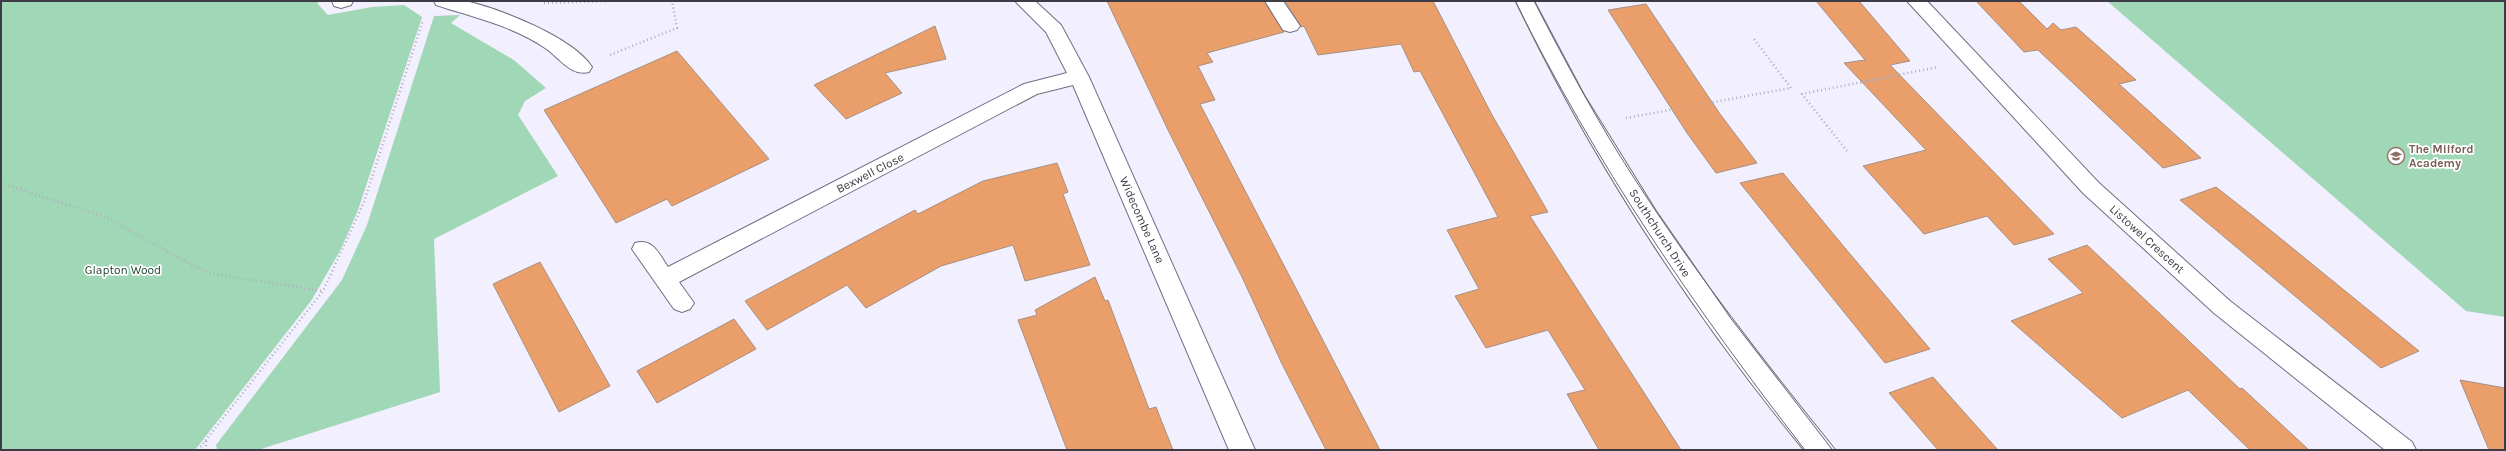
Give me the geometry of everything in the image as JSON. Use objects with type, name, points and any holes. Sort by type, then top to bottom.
[{"type":"street","points":[[443,1],[505,20],[552,43],[582,67]]},
{"type":"street","name":"Widecombe Lane","points":[[1024,1],[1054,29],[1079,77],[1242,450]]},
{"type":"street","points":[[1274,1],[1290,26]]},
{"type":"street","name":"Southchurch Drive","points":[[1525,1],[1592,124],[1646,212],[1733,339],[1819,450]]},
{"type":"street","name":"Listowel Crescent","points":[[1916,1],[1970,61],[2091,188],[2216,301],[2403,450]]},
{"type":"street","name":"Bexwell Close","points":[[664,279],[1031,89],[1079,77]]},
{"type":"street","points":[[643,249],[682,304]]},
{"type":"path","points":[[582,67],[677,28],[672,1]]},
{"type":"path","points":[[198,450],[323,291],[364,202],[424,19]]},
{"type":"path","points":[[1592,124],[1791,88],[1754,39]]},
{"type":"path","points":[[1847,151],[1802,94],[1970,61]]},
{"type":"path","points":[[1,183],[108,218],[182,260],[212,274],[323,291]]},
{"type":"path","points":[[206,440],[206,450]]},
{"type":"green space","name":"Glapton Wood","points":[[1,1],[321,1],[317,3],[328,15],[372,7],[404,5],[422,17],[358,210],[340,251],[311,301],[195,450],[1,450]]},
{"type":"green space","name":"The Milford Academy","points":[[2107,1],[2505,1],[2505,317],[2466,311]]},
{"type":"green space","points":[[460,15],[451,23],[514,60],[546,88],[525,101],[518,115],[558,176],[434,239],[440,392],[258,450],[217,450],[216,445],[342,280],[367,225],[434,16]]},
{"type":"building","points":[[1107,1],[1264,1],[1284,32],[1207,53],[1213,62],[1198,66],[1215,100],[1200,104],[1380,450],[1326,450],[1282,364],[1242,277],[1168,130]]},
{"type":"building","points":[[1285,1],[1433,1],[1492,115],[1548,212],[1530,216],[1681,450],[1599,450],[1567,394],[1585,390],[1548,330],[1486,348],[1455,296],[1479,289],[1447,230],[1498,217],[1420,71],[1414,72],[1401,44],[1318,55],[1304,26],[1301,27]]},
{"type":"building","points":[[1816,1],[1859,1],[1910,61],[1890,65],[2054,234],[2014,245],[1987,216],[1924,234],[1863,166],[1926,150],[1844,63],[1865,60]]},
{"type":"building","points":[[1976,1],[2019,1],[2047,29],[2053,23],[2061,30],[2076,27],[2136,80],[2119,84],[2201,158],[2163,168],[2038,50],[2024,52]]},
{"type":"building","points":[[1646,4],[1720,114],[1757,163],[1716,173],[1687,133],[1608,10]]},
{"type":"building","points":[[935,26],[946,59],[885,73],[902,93],[846,119],[814,85]]},
{"type":"building","points":[[677,51],[769,159],[672,206],[667,199],[616,223],[544,110]]},
{"type":"building","points":[[1057,163],[1068,192],[1063,194],[1090,265],[1025,281],[1013,245],[941,266],[866,308],[847,285],[767,330],[745,301],[915,210],[918,214],[983,181]]},
{"type":"building","points":[[1783,173],[1930,349],[1885,363],[1740,183]]},
{"type":"building","points":[[2216,187],[2419,351],[2381,368],[2180,200]]},
{"type":"building","points":[[2087,245],[2240,389],[2242,388],[2309,450],[2250,450],[2188,390],[2122,418],[2011,321],[2083,293],[2048,259]]},
{"type":"building","points":[[540,262],[610,386],[559,412],[493,284]]},
{"type":"building","points":[[1095,277],[1105,301],[1108,300],[1149,409],[1156,407],[1173,450],[1067,450],[1018,320],[1037,315],[1035,310]]},
{"type":"building","points":[[734,319],[756,349],[657,403],[637,371]]},
{"type":"building","points":[[1933,377],[1998,450],[1938,450],[1889,393]]},
{"type":"building","points":[[2460,380],[2505,388],[2505,450],[2489,450]]},
{"type":"tram line","points":[[1515,1],[1579,120],[1648,233],[1724,342],[1805,450]]},
{"type":"tram line","points":[[1534,1],[1594,113],[1657,213],[1731,317],[1836,450]]},
{"type":"place","name":"The Milford Academy","points":[[2396,156]]}]
